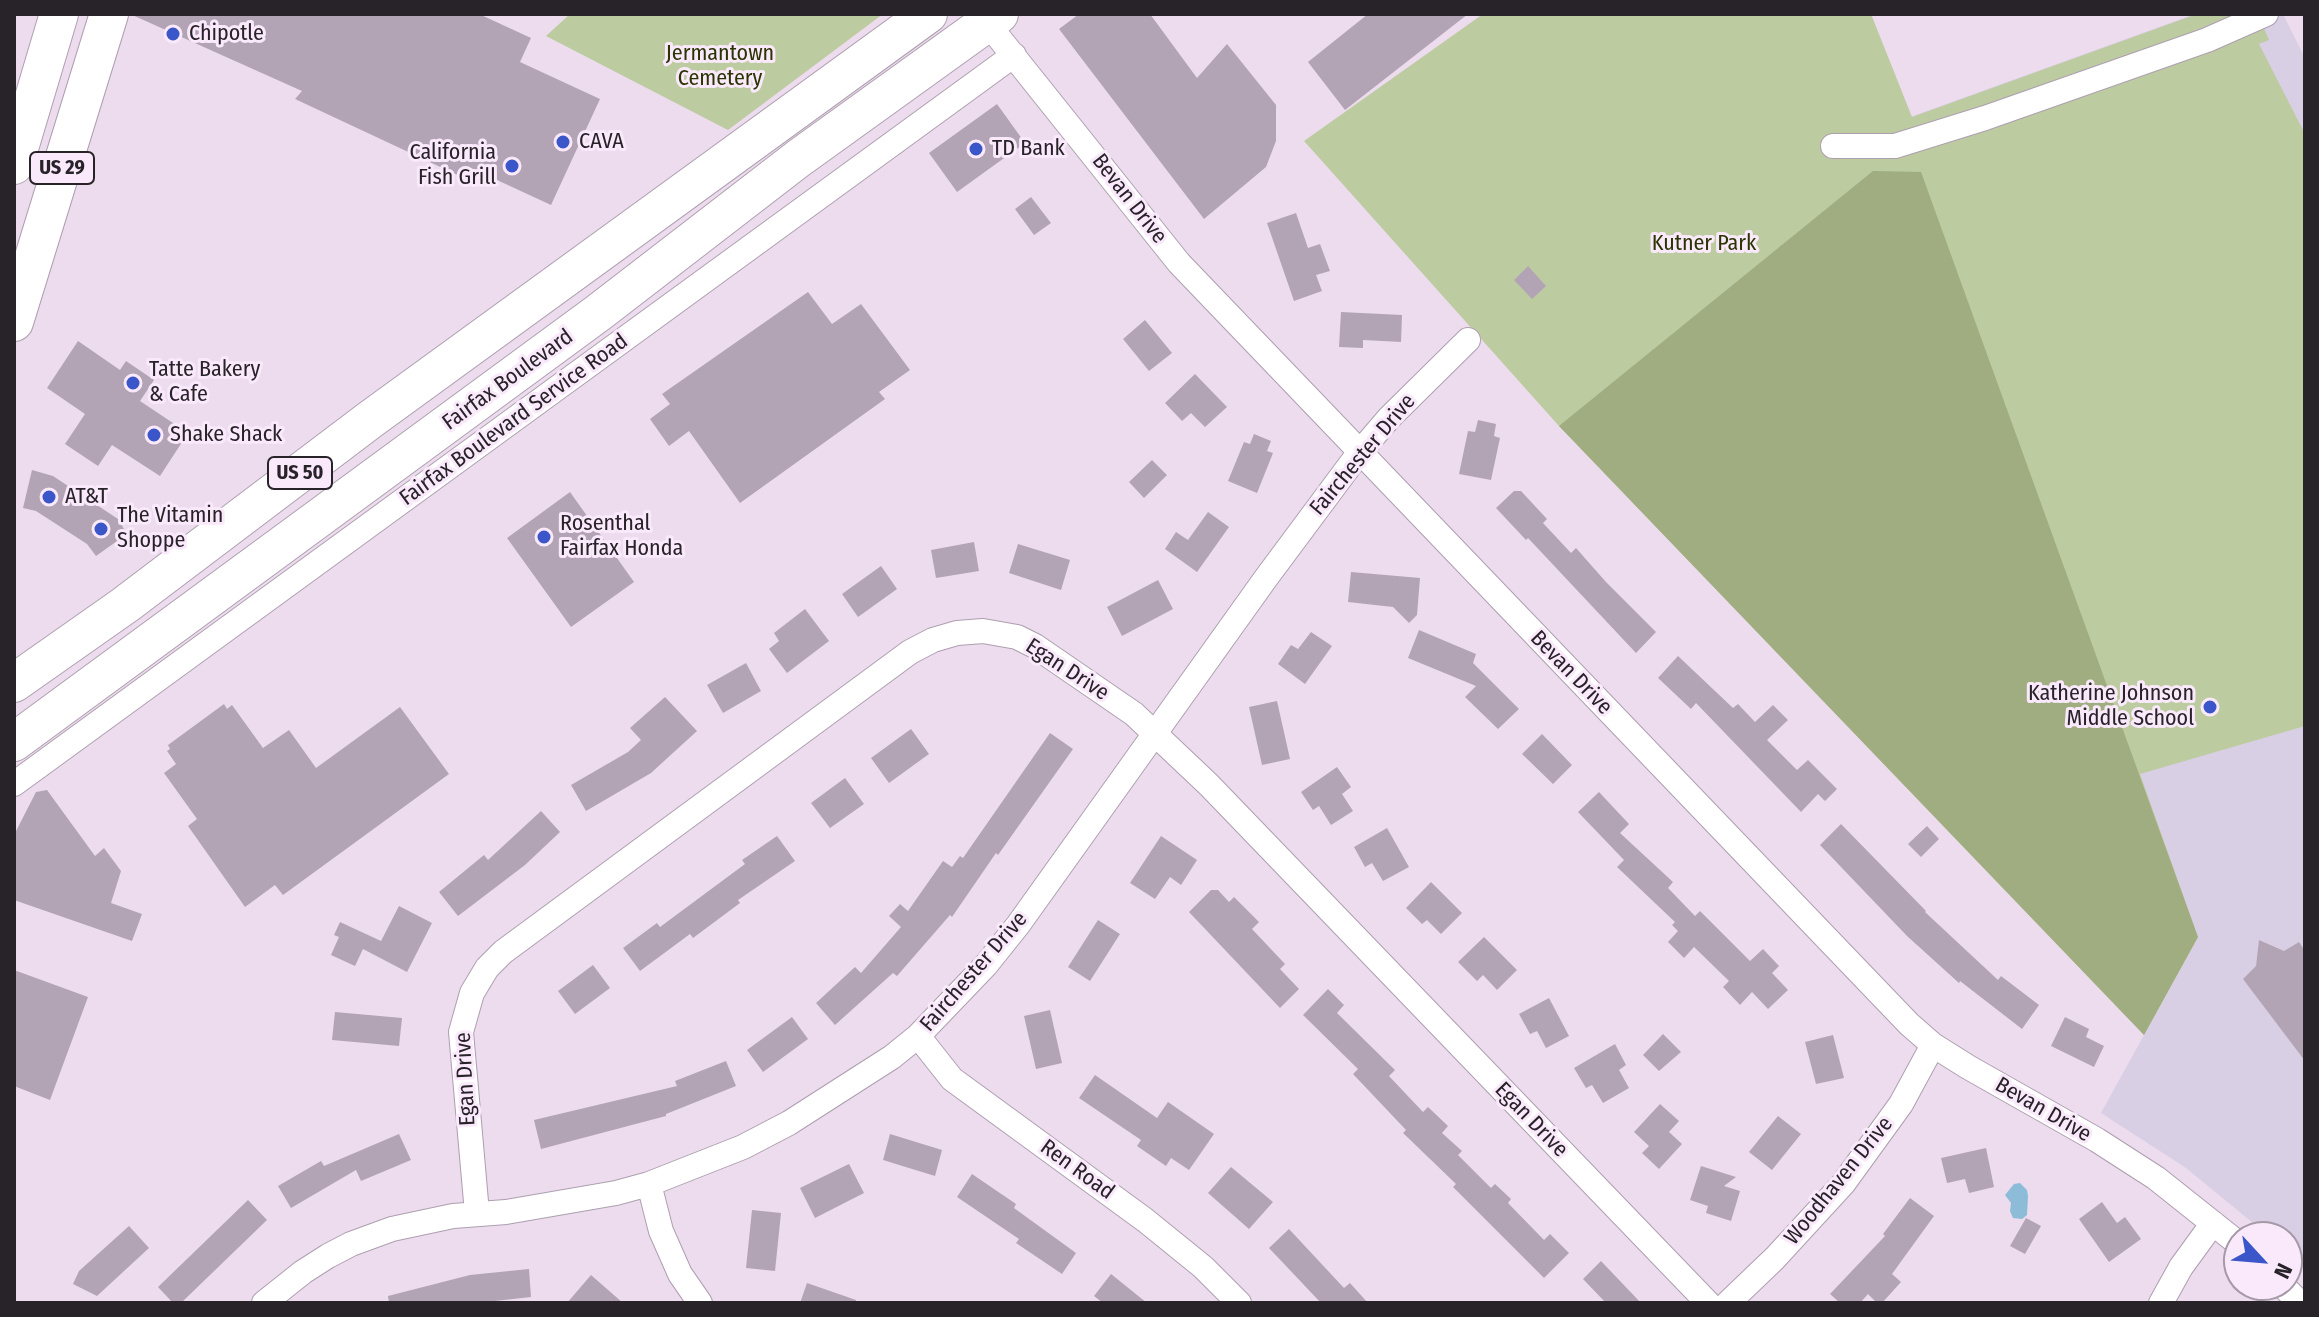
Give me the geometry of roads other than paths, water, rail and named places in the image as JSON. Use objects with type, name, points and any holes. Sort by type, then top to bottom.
[{"type":"main road","name":"US 29","points":[[14,162],[59,14]]},
{"type":"main road","name":"US 29","points":[[14,322],[109,14]]},
{"type":"main road","name":"US 50","points":[[19,677],[125,605],[371,419],[928,14]]},
{"type":"main road","name":"Fairfax Boulevard","points":[[14,742],[184,639],[609,328],[799,158],[989,17]]},
{"type":"street","points":[[1833,146],[1895,146],[1985,118],[2207,40],[2266,14]]},
{"type":"street","name":"Bevan Drive","points":[[989,17],[1014,55],[1179,263],[1909,1024],[1933,1045],[2144,1170],[2223,1231]]},
{"type":"street","name":"Fairfax Boulevard Service Road","points":[[609,328],[824,193],[1014,55]]},
{"type":"street","points":[[799,158],[824,193]]},
{"type":"street","points":[[14,162],[59,178]]},
{"type":"street","points":[[573,274],[609,328]]},
{"type":"street","name":"Fairchester Drive","points":[[264,1303],[303,1272],[351,1244],[392,1229],[616,1193],[649,1184],[743,1147],[789,1123],[892,1057],[918,1036],[986,965],[1359,453],[1389,418],[1468,340]]},
{"type":"street","name":"Egan Drive","points":[[477,1213],[461,1032],[472,993],[487,968],[503,952],[910,652],[933,640],[957,633],[983,631],[1017,637],[1035,646],[1134,714],[1209,785],[1708,1303]]},
{"type":"street","points":[[14,784],[184,639]]},
{"type":"street","name":"Ren Road","points":[[918,1036],[952,1079],[1145,1220],[1203,1267],[1239,1303]]},
{"type":"street","name":"Woodhaven Drive","points":[[1728,1303],[1775,1258],[1843,1184],[1901,1104],[1933,1045]]},
{"type":"street","points":[[649,1184],[661,1231],[673,1260],[700,1303]]},
{"type":"street","points":[[2161,1303],[2181,1267],[2213,1223]]},
{"type":"water","points":[[2020,1183],[2028,1196],[2027,1215],[2022,1219],[2013,1218],[2011,1203],[2005,1195],[2014,1184]]},
{"type":"place","name":"Chipotle","points":[[173,34]]},
{"type":"place","name":"CAVA","points":[[563,142]]},
{"type":"place","name":"TD Bank","points":[[976,149]]},
{"type":"place","name":"California Fish Grill","points":[[512,166]]},
{"type":"place","name":"Tatte Bakery & Cafe","points":[[133,383]]},
{"type":"place","name":"Shake Shack","points":[[154,435]]},
{"type":"place","name":"AT&T","points":[[49,497]]},
{"type":"place","name":"The Vitamin Shoppe","points":[[101,529]]},
{"type":"place","name":"Rosenthal Fairfax Honda","points":[[544,537]]},
{"type":"place","name":"Katherine Johnson Middle School","points":[[2210,707]]},
{"type":"park label","name":"Jermantown Cemetery","points":[[720,66]]},
{"type":"park label","name":"Kutner Park","points":[[1704,244]]}]
